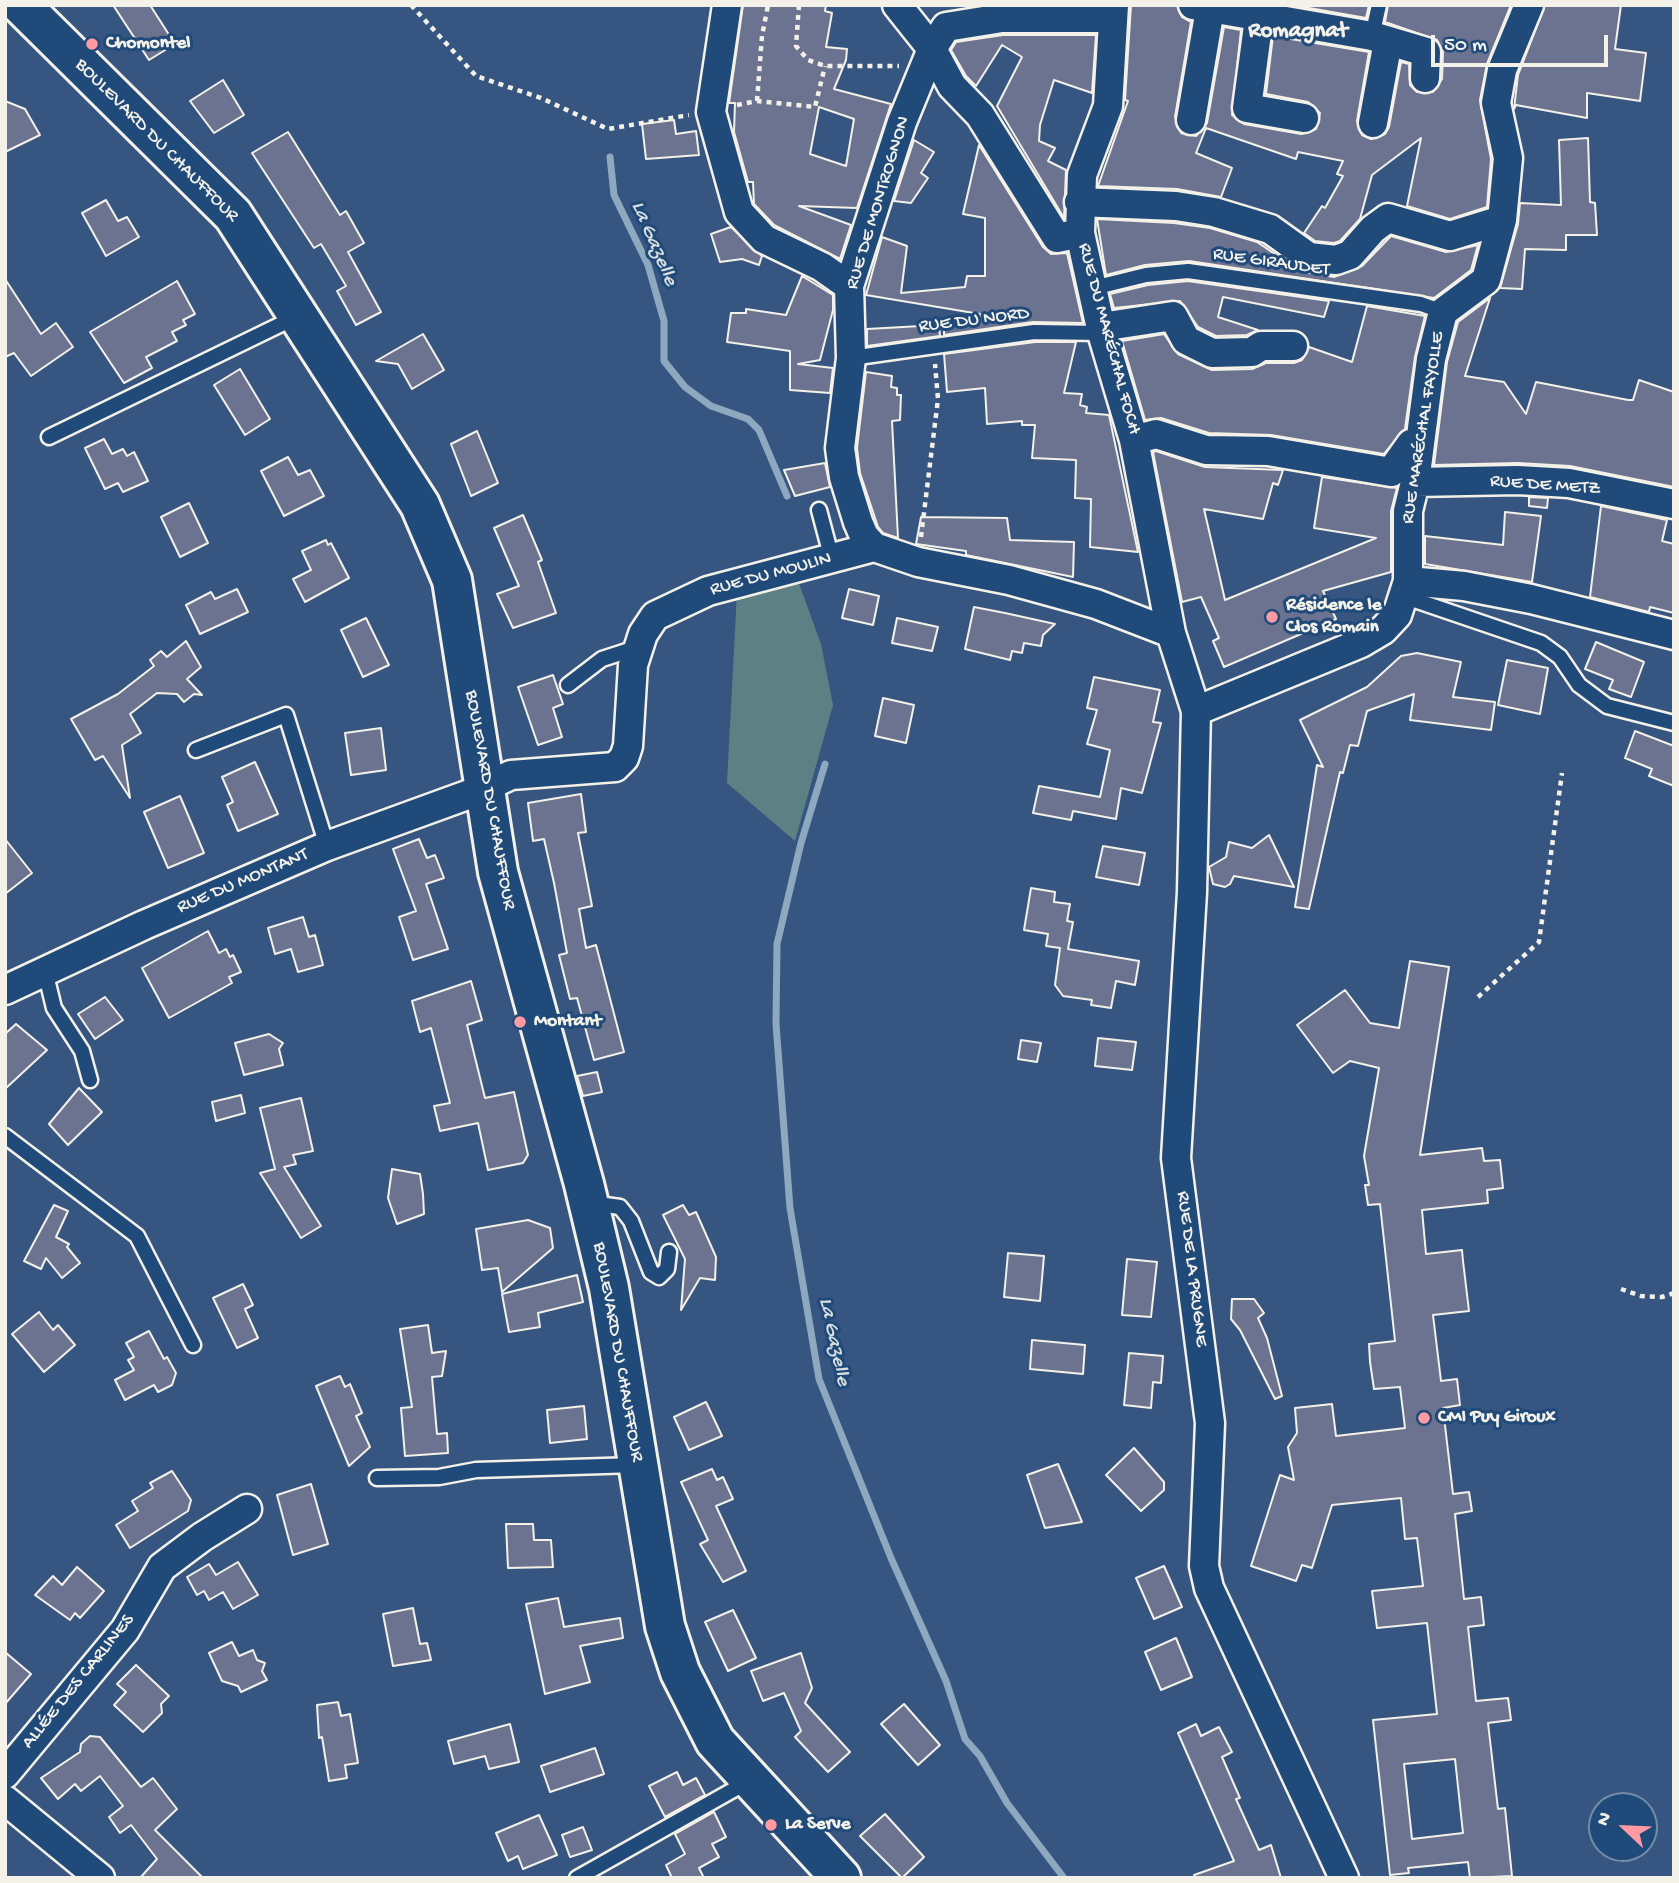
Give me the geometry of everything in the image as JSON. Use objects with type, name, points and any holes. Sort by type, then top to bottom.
[{"type":"main road","name":"BOULEVARD DU CHAUFFOUR","points":[[21,5],[233,215],[300,315],[420,505],[452,580],[498,872],[589,1203],[609,1288],[636,1465],[665,1626],[680,1672],[715,1741],[841,1878]]},
{"type":"street","points":[[727,5],[711,110],[739,212],[764,239],[822,267],[849,286]]},
{"type":"street","points":[[897,5],[937,38],[952,86],[980,115],[1057,238],[1080,233]]},
{"type":"street","name":"RUE MARÉCHAL FAYOLLE","points":[[1196,711],[1361,643],[1383,629],[1397,615],[1406,589],[1408,511],[1415,482],[1430,359],[1443,312],[1486,280],[1502,219],[1508,158],[1496,103],[1502,70],[1530,5]]},
{"type":"street","points":[[1191,120],[1202,7],[1380,38],[1426,52],[1425,78]]},
{"type":"street","points":[[937,38],[1002,18],[1113,12]]},
{"type":"street","name":"RUE DU MARÉCHAL FOCH","points":[[1113,12],[1108,106],[1082,175],[1080,233],[1102,330],[1134,440],[1171,633]]},
{"type":"street","points":[[1259,18],[1247,108],[1304,118]]},
{"type":"street","name":"RUE DE MONTROGNON","points":[[874,547],[864,536],[858,522],[844,477],[840,448],[851,358],[849,286],[902,122],[937,38]]},
{"type":"street","points":[[1373,123],[1380,38]]},
{"type":"street","points":[[1079,202],[1176,206],[1214,212],[1270,229],[1309,257],[1336,260],[1350,255],[1373,229],[1388,218],[1451,236],[1502,219]]},
{"type":"street","points":[[1102,330],[1173,316],[1186,340],[1212,353],[1252,352],[1261,346],[1293,346]]},
{"type":"street","points":[[1134,440],[1156,434],[1206,450],[1268,451],[1391,472],[1411,444],[1420,443]]},
{"type":"street","name":"RUE DE METZ","points":[[1415,482],[1518,480],[1569,483],[1674,504]]},
{"type":"street","points":[[874,547],[918,562],[1054,592],[1171,633]]},
{"type":"street","name":"RUE DU MOULIN","points":[[485,787],[511,775],[615,767],[624,758],[628,746],[633,665],[643,634],[656,616],[708,591],[874,547]]},
{"type":"street","points":[[1406,589],[1464,586],[1531,599],[1674,635]]},
{"type":"street","name":"RUE DE LA PRUGNE","points":[[1171,633],[1196,711],[1192,892],[1176,1158],[1210,1423],[1204,1566],[1209,1588],[1344,1878]]},
{"type":"street","name":"RUE DU MONTANT","points":[[5,990],[327,846],[485,787]]},
{"type":"street","name":"ALLÉE DES CARLINES","points":[[5,1774],[125,1630],[162,1567],[202,1537],[247,1509]]},
{"type":"street","points":[[5,1800],[89,1875]]},
{"type":"lane","points":[[1379,5],[1380,38]]},
{"type":"lane","name":"RUE GIRAUDET","points":[[1093,288],[1146,275],[1188,271],[1421,304],[1443,312]]},
{"type":"lane","points":[[49,437],[300,315]]},
{"type":"lane","name":"RUE DU NORD","points":[[851,358],[1034,332],[1102,330]]},
{"type":"lane","points":[[819,510],[832,559]]},
{"type":"lane","points":[[1406,589],[1542,643],[1560,657],[1579,685],[1607,706],[1674,723]]},
{"type":"lane","points":[[568,685],[602,659],[639,646]]},
{"type":"lane","points":[[196,750],[286,715],[327,846]]},
{"type":"lane","points":[[45,971],[54,1008],[82,1051],[90,1080]]},
{"type":"lane","points":[[5,1136],[137,1236],[193,1345]]},
{"type":"lane","points":[[589,1203],[620,1207],[631,1221],[652,1272],[659,1277],[667,1269],[668,1252]]},
{"type":"lane","points":[[377,1478],[439,1477],[476,1470],[636,1465]]},
{"type":"lane","points":[[577,1878],[750,1781]]},
{"type":"path","points":[[411,5],[476,76],[541,98],[608,129],[757,101],[815,107],[825,66]]},
{"type":"path","points":[[757,101],[762,36],[768,5]]},
{"type":"path","points":[[799,5],[796,46],[808,60],[825,66],[910,66],[937,38]]},
{"type":"path","points":[[918,562],[938,398],[934,345]]},
{"type":"path","points":[[1478,997],[1539,942],[1562,774]]},
{"type":"path","points":[[1621,1289],[1641,1296],[1662,1297],[1674,1293]]},
{"type":"green space","points":[[797,578],[821,644],[833,705],[795,841],[727,783],[737,592]]},
{"type":"building","points":[[113,5],[150,5],[175,44],[149,60]]},
{"type":"building","points":[[743,5],[826,5],[825,11],[832,13],[826,47],[847,49],[846,60],[834,89],[891,104],[857,208],[799,206],[851,225],[840,259],[774,225],[754,204],[753,182],[748,182],[734,132],[735,103],[729,103]],"holes":[[[819,107],[854,119],[846,166],[810,154]]]},
{"type":"building","points":[[1131,5],[1177,5],[1182,17],[1191,22],[1175,117],[1181,133],[1196,136],[1207,123],[1224,27],[1241,30],[1232,115],[1244,124],[1301,134],[1316,129],[1320,113],[1308,102],[1266,94],[1273,36],[1369,52],[1357,121],[1362,135],[1371,139],[1385,134],[1389,127],[1401,62],[1409,64],[1410,85],[1417,92],[1433,92],[1442,79],[1443,52],[1437,40],[1385,22],[1388,5],[1511,5],[1487,64],[1480,100],[1491,159],[1487,207],[1450,219],[1407,206],[1421,138],[1372,175],[1360,219],[1340,241],[1334,243],[1315,241],[1304,233],[1322,206],[1325,208],[1343,176],[1337,174],[1343,161],[1298,152],[1296,159],[1206,128],[1196,153],[1232,168],[1221,197],[1177,189],[1098,186],[1128,101],[1125,100]]},
{"type":"building","points":[[1292,5],[1369,5],[1366,18]]},
{"type":"building","points":[[1545,5],[1621,5],[1615,49],[1646,53],[1640,101],[1587,93],[1587,118],[1516,105],[1514,109],[1518,75]]},
{"type":"building","points":[[1003,35],[1096,35],[1092,93],[1054,80],[1040,125],[1039,141],[1055,148],[1048,161],[1066,170],[1064,218],[997,106],[1022,57],[1002,45],[976,86],[966,76],[951,50],[956,42]]},
{"type":"building","points":[[223,80],[244,115],[214,133],[190,101]]},
{"type":"building","points":[[5,101],[25,109],[40,135],[5,152]]},
{"type":"building","points":[[674,120],[676,134],[696,131],[699,155],[646,159],[642,124]]},
{"type":"building","points":[[288,132],[340,215],[346,211],[364,243],[348,252],[381,312],[356,325],[337,291],[346,286],[321,244],[314,248],[252,153]]},
{"type":"building","points":[[1588,138],[1590,202],[1595,203],[1597,235],[1566,235],[1566,250],[1525,249],[1522,289],[1500,288],[1518,224],[1520,203],[1561,205],[1559,140]]},
{"type":"building","points":[[914,140],[934,152],[921,173],[928,178],[911,203],[894,201]]},
{"type":"building","points":[[979,145],[1043,247],[1051,254],[1067,253],[1083,323],[1033,322],[944,335],[944,325],[980,323],[980,314],[866,295],[882,237],[907,246],[901,293],[965,287],[967,276],[985,276],[985,218],[963,214]]},
{"type":"building","points":[[106,200],[118,221],[127,217],[139,237],[106,256],[82,213]]},
{"type":"building","points":[[1097,219],[1174,223],[1210,228],[1257,242],[1300,271],[1334,277],[1362,266],[1391,236],[1446,252],[1478,245],[1471,270],[1434,298],[1189,261],[1145,265],[1106,275]]},
{"type":"building","points":[[731,227],[762,256],[759,265],[742,259],[720,262],[711,234]]},
{"type":"building","points":[[802,276],[833,295],[833,310],[820,360],[798,364],[833,368],[830,393],[790,390],[790,351],[727,342],[731,313],[746,313],[746,309],[786,315]]},
{"type":"building","points":[[5,279],[41,334],[56,323],[73,347],[31,376],[14,353],[5,357]]},
{"type":"building","points":[[177,281],[195,314],[183,320],[186,325],[172,332],[177,341],[146,357],[152,368],[124,383],[90,332]]},
{"type":"building","points":[[1188,281],[1329,301],[1324,317],[1223,297],[1218,317],[1258,330],[1247,335],[1216,336],[1198,327],[1180,301],[1114,308],[1110,294],[1148,285]]},
{"type":"building","points":[[1490,298],[1465,376],[1504,382],[1526,414],[1536,382],[1628,400],[1633,400],[1639,380],[1674,392],[1674,487],[1570,466],[1518,463],[1434,465],[1447,362],[1458,322]]},
{"type":"building","points":[[1367,306],[1425,316],[1415,357],[1405,429],[1384,454],[1271,435],[1209,433],[1161,418],[1145,420],[1122,341],[1164,334],[1178,354],[1212,370],[1252,369],[1266,363],[1294,363],[1302,360],[1309,347],[1352,362]]},
{"type":"building","points":[[939,325],[940,336],[867,346],[867,329]]},
{"type":"building","points":[[423,334],[444,370],[412,389],[398,364],[376,361]]},
{"type":"building","points":[[1035,342],[1076,342],[1064,393],[1082,394],[1080,405],[1087,407],[1086,413],[1109,415],[1138,552],[1090,547],[1091,499],[1075,498],[1076,460],[1032,458],[1035,425],[1022,425],[1022,421],[987,424],[985,388],[947,392],[944,354]]},
{"type":"building","points":[[240,369],[270,419],[245,435],[214,385]]},
{"type":"building","points":[[866,372],[892,376],[891,387],[897,388],[897,395],[901,395],[900,420],[892,421],[898,538],[883,533],[878,527],[860,473],[857,448]]},
{"type":"building","points":[[477,431],[498,483],[471,496],[451,444]]},
{"type":"building","points":[[104,439],[112,454],[123,449],[127,456],[134,452],[148,481],[123,492],[118,483],[105,489],[85,448]]},
{"type":"building","points":[[1153,452],[1205,467],[1283,470],[1278,485],[1273,483],[1263,519],[1204,509],[1225,600],[1376,538],[1314,528],[1322,477],[1397,488],[1391,511],[1391,572],[1323,591],[1336,619],[1224,667],[1213,641],[1219,638],[1201,597],[1182,602]]},
{"type":"building","points":[[288,457],[298,475],[310,470],[324,496],[284,516],[261,471]]},
{"type":"building","points":[[825,463],[830,487],[795,496],[784,470]]},
{"type":"building","points":[[1529,497],[1548,498],[1547,508],[1529,506]]},
{"type":"building","points":[[189,503],[208,543],[180,557],[161,517]]},
{"type":"building","points":[[1601,506],[1667,520],[1662,541],[1674,544],[1674,613],[1650,607],[1649,612],[1590,597]]},
{"type":"building","points":[[1505,512],[1541,516],[1532,582],[1425,564],[1425,536],[1503,545]]},
{"type":"building","points":[[523,515],[542,560],[538,562],[556,613],[513,628],[497,594],[519,586],[494,528]]},
{"type":"building","points":[[921,517],[1007,518],[1010,540],[1074,542],[1073,577],[966,555],[966,551],[916,544]]},
{"type":"building","points":[[326,540],[328,545],[331,543],[349,578],[305,602],[293,579],[311,570],[302,551]]},
{"type":"building","points":[[237,589],[248,612],[200,634],[186,605],[211,592],[215,599]]},
{"type":"building","points":[[849,589],[879,596],[873,625],[842,618]]},
{"type":"building","points":[[974,607],[1055,624],[1043,635],[1041,646],[1024,643],[1022,653],[1012,651],[1010,660],[965,649]]},
{"type":"building","points":[[366,618],[389,665],[363,677],[341,630]]},
{"type":"building","points":[[897,618],[938,627],[932,651],[892,643]]},
{"type":"building","points":[[186,641],[201,667],[187,679],[202,695],[194,694],[184,702],[177,694],[157,693],[130,714],[141,733],[122,745],[130,798],[103,756],[95,760],[71,719],[118,694],[154,666],[150,660],[161,651],[167,657]]},
{"type":"building","points":[[1596,642],[1644,662],[1631,697],[1609,689],[1613,680],[1585,669]]},
{"type":"building","points":[[1417,653],[1461,662],[1453,697],[1495,702],[1491,730],[1410,720],[1414,694],[1367,711],[1358,746],[1350,745],[1343,773],[1340,772],[1309,909],[1295,907],[1317,765],[1323,767],[1300,720],[1367,687],[1401,656]]},
{"type":"building","points":[[1507,660],[1548,668],[1540,714],[1498,705]]},
{"type":"building","points":[[553,675],[563,704],[553,708],[562,737],[538,745],[518,687]]},
{"type":"building","points":[[1094,677],[1160,690],[1153,722],[1161,723],[1142,793],[1121,788],[1116,819],[1073,811],[1071,820],[1033,813],[1039,786],[1100,797],[1110,750],[1087,744],[1097,710],[1087,708]]},
{"type":"building","points":[[883,698],[914,705],[906,743],[875,736]]},
{"type":"building","points":[[381,728],[386,770],[351,775],[345,733]]},
{"type":"building","points":[[1635,731],[1674,746],[1674,786],[1649,776],[1652,769],[1625,758]]},
{"type":"building","points":[[255,762],[278,814],[238,831],[227,805],[233,802],[222,777]]},
{"type":"building","points":[[581,794],[586,832],[578,833],[592,906],[579,909],[586,948],[596,945],[624,1052],[594,1060],[577,998],[570,999],[559,955],[567,953],[554,883],[544,839],[533,841],[528,803]]},
{"type":"building","points":[[180,796],[204,853],[168,868],[144,812]]},
{"type":"building","points":[[1269,835],[1294,887],[1234,876],[1225,887],[1213,884],[1209,867],[1226,857],[1229,842],[1252,848]]},
{"type":"building","points":[[5,839],[32,873],[5,894]]},
{"type":"building","points":[[419,839],[427,858],[435,855],[444,878],[426,884],[448,949],[413,960],[399,917],[416,911],[393,849]]},
{"type":"building","points":[[1103,846],[1145,853],[1139,885],[1096,877]]},
{"type":"building","points":[[1031,888],[1055,892],[1054,902],[1070,904],[1067,921],[1073,922],[1068,949],[1139,961],[1135,985],[1116,981],[1111,1008],[1091,1005],[1092,1000],[1063,996],[1055,985],[1060,948],[1046,946],[1048,934],[1024,930]]},
{"type":"building","points":[[303,917],[309,937],[315,935],[323,965],[298,972],[291,949],[275,954],[268,928]]},
{"type":"building","points":[[208,931],[219,953],[226,949],[230,957],[233,955],[241,972],[229,977],[232,983],[169,1018],[142,968]]},
{"type":"building","name":"CMI Puy Giroux","points":[[1410,961],[1449,967],[1420,1155],[1482,1148],[1484,1161],[1500,1160],[1503,1188],[1487,1190],[1488,1203],[1422,1210],[1426,1254],[1462,1250],[1469,1311],[1433,1315],[1441,1381],[1457,1379],[1460,1405],[1443,1408],[1453,1494],[1469,1492],[1472,1511],[1455,1514],[1464,1599],[1481,1597],[1484,1625],[1468,1627],[1476,1701],[1508,1698],[1511,1720],[1488,1723],[1498,1809],[1505,1808],[1512,1876],[1470,1878],[1468,1862],[1408,1868],[1409,1873],[1390,1875],[1373,1720],[1437,1714],[1427,1623],[1377,1628],[1372,1591],[1423,1586],[1417,1538],[1405,1539],[1401,1498],[1332,1505],[1312,1568],[1302,1565],[1296,1581],[1251,1566],[1280,1475],[1294,1480],[1288,1447],[1297,1433],[1295,1408],[1332,1404],[1336,1436],[1405,1428],[1400,1387],[1374,1389],[1370,1362],[1369,1344],[1395,1341],[1380,1204],[1368,1205],[1365,1185],[1369,1185],[1364,1156],[1379,1068],[1350,1061],[1333,1073],[1297,1025],[1345,990],[1370,1023],[1399,1028]],"holes":[[[1455,1759],[1463,1833],[1412,1839],[1404,1764]]]},
{"type":"building","points":[[471,981],[482,1020],[467,1025],[485,1098],[514,1092],[528,1155],[523,1163],[488,1170],[478,1123],[440,1131],[434,1106],[450,1103],[431,1028],[420,1032],[412,1001]]},
{"type":"building","points":[[105,997],[123,1020],[95,1039],[78,1014]]},
{"type":"building","points":[[16,1024],[47,1050],[5,1089],[5,1034]]},
{"type":"building","points":[[269,1034],[283,1043],[279,1049],[283,1065],[244,1075],[235,1043]]},
{"type":"building","points":[[1098,1038],[1136,1042],[1132,1070],[1095,1066]]},
{"type":"building","points":[[1021,1040],[1041,1043],[1037,1062],[1018,1059]]},
{"type":"building","points":[[597,1072],[602,1092],[583,1096],[577,1076]]},
{"type":"building","points":[[79,1088],[102,1112],[68,1145],[49,1124]]},
{"type":"building","points":[[241,1095],[245,1113],[216,1121],[212,1102]]},
{"type":"building","points":[[301,1098],[313,1151],[293,1155],[296,1164],[284,1167],[321,1226],[301,1238],[260,1173],[275,1169],[260,1108]]},
{"type":"building","points":[[392,1169],[420,1174],[423,1194],[424,1214],[397,1224],[388,1198]]},
{"type":"building","points":[[54,1205],[68,1211],[56,1237],[69,1244],[67,1247],[80,1263],[62,1278],[46,1258],[41,1269],[24,1261]]},
{"type":"building","points":[[683,1205],[689,1215],[696,1212],[716,1257],[715,1280],[700,1278],[681,1310],[685,1259],[663,1215]]},
{"type":"building","points":[[528,1220],[550,1228],[553,1248],[502,1292],[498,1268],[482,1270],[476,1229]]},
{"type":"building","points":[[1008,1253],[1044,1256],[1040,1301],[1004,1297]]},
{"type":"building","points":[[1127,1259],[1157,1262],[1151,1317],[1122,1315]]},
{"type":"building","points":[[577,1275],[583,1302],[538,1313],[540,1327],[509,1332],[502,1294]]},
{"type":"building","points":[[243,1284],[253,1305],[245,1309],[258,1338],[237,1348],[213,1298]]},
{"type":"building","points":[[1232,1299],[1254,1299],[1264,1313],[1258,1318],[1267,1338],[1282,1396],[1275,1399],[1240,1330],[1231,1319]]},
{"type":"building","points":[[39,1312],[53,1330],[58,1325],[75,1345],[44,1372],[12,1334]]},
{"type":"building","points":[[428,1325],[432,1353],[446,1351],[442,1376],[432,1377],[437,1434],[447,1433],[448,1453],[405,1456],[401,1408],[412,1407],[400,1329]]},
{"type":"building","points":[[149,1331],[164,1359],[167,1357],[176,1373],[172,1385],[158,1392],[154,1385],[125,1400],[115,1380],[134,1370],[128,1360],[134,1357],[126,1343]]},
{"type":"building","points":[[1032,1340],[1085,1345],[1083,1374],[1030,1369]]},
{"type":"building","points":[[1129,1353],[1163,1356],[1161,1383],[1153,1382],[1151,1408],[1124,1405]]},
{"type":"building","points":[[340,1376],[345,1387],[350,1384],[362,1413],[356,1416],[370,1447],[349,1466],[316,1386]]},
{"type":"building","points":[[706,1402],[722,1436],[689,1450],[674,1417]]},
{"type":"building","points":[[584,1406],[587,1439],[550,1443],[547,1410]]},
{"type":"building","points":[[1134,1448],[1164,1482],[1164,1490],[1141,1511],[1106,1475]]},
{"type":"building","points":[[1058,1464],[1082,1522],[1045,1528],[1027,1475]]},
{"type":"building","points":[[712,1469],[717,1480],[723,1477],[733,1499],[716,1506],[746,1571],[723,1582],[700,1544],[708,1540],[681,1482]]},
{"type":"building","points":[[172,1471],[191,1500],[188,1511],[130,1548],[116,1525],[138,1511],[132,1501],[153,1488],[150,1483]]},
{"type":"building","points":[[311,1484],[328,1544],[293,1555],[277,1495]]},
{"type":"building","points":[[506,1524],[533,1524],[534,1540],[551,1540],[553,1567],[508,1568]]},
{"type":"building","points":[[238,1562],[258,1595],[233,1609],[223,1592],[209,1600],[204,1591],[197,1595],[187,1577],[209,1564],[216,1575]]},
{"type":"building","points":[[1164,1566],[1182,1607],[1154,1619],[1136,1578]]},
{"type":"building","points":[[77,1567],[104,1591],[80,1618],[75,1613],[70,1620],[35,1595],[53,1576],[62,1585]]},
{"type":"building","points":[[558,1598],[564,1627],[620,1618],[623,1638],[580,1646],[590,1682],[545,1694],[526,1604]]},
{"type":"building","points":[[413,1608],[420,1644],[427,1643],[431,1660],[393,1666],[383,1614]]},
{"type":"building","points":[[733,1610],[756,1658],[728,1671],[705,1622]]},
{"type":"building","points":[[1176,1638],[1192,1677],[1161,1690],[1145,1652]]},
{"type":"building","points":[[232,1642],[239,1656],[253,1650],[257,1660],[265,1663],[262,1671],[267,1680],[241,1692],[238,1686],[222,1681],[209,1653]]},
{"type":"building","points":[[5,1652],[31,1674],[5,1704]]},
{"type":"building","points":[[801,1653],[812,1688],[805,1703],[850,1752],[828,1772],[795,1737],[801,1731],[784,1693],[763,1701],[751,1671]]},
{"type":"building","points":[[136,1665],[169,1696],[161,1704],[162,1713],[143,1732],[114,1705],[126,1692],[117,1684]]},
{"type":"building","points":[[338,1702],[341,1716],[350,1714],[358,1763],[345,1765],[347,1778],[329,1781],[322,1737],[319,1738],[317,1705]]},
{"type":"building","points":[[904,1704],[940,1745],[918,1765],[881,1724]]},
{"type":"building","points":[[510,1724],[519,1762],[489,1769],[485,1756],[454,1764],[448,1741]]},
{"type":"building","points":[[1196,1724],[1201,1736],[1219,1727],[1232,1752],[1222,1757],[1240,1798],[1236,1799],[1259,1850],[1271,1845],[1281,1878],[1195,1878],[1194,1875],[1234,1861],[1178,1733]]},
{"type":"building","points":[[90,1736],[100,1737],[141,1787],[153,1778],[177,1809],[155,1830],[203,1878],[140,1878],[157,1859],[131,1825],[120,1833],[109,1817],[123,1806],[100,1776],[81,1791],[75,1784],[58,1799],[41,1778],[80,1752],[81,1744]]},
{"type":"building","points":[[595,1748],[604,1774],[550,1792],[541,1766]]},
{"type":"building","points":[[677,1772],[683,1785],[696,1778],[705,1795],[665,1817],[649,1786]]},
{"type":"building","points":[[714,1812],[726,1837],[712,1844],[719,1857],[699,1868],[704,1878],[672,1878],[666,1865],[685,1854],[675,1834]]},
{"type":"building","points":[[885,1814],[924,1857],[902,1878],[860,1836]]},
{"type":"building","points":[[539,1815],[557,1855],[523,1869],[518,1856],[508,1861],[496,1833]]},
{"type":"building","points":[[583,1827],[592,1850],[570,1857],[562,1835]]},
{"type":"waterway","name":"La Gazelle","points":[[610,157],[614,195],[648,265],[664,321],[664,361],[685,387],[711,406],[748,419],[759,430],[787,496]]},
{"type":"waterway","name":"La Gazelle","points":[[825,764],[801,843],[777,944],[776,1024],[790,1208],[819,1379],[891,1558],[946,1681],[965,1739],[980,1756],[1007,1803],[1064,1878]]},
{"type":"place","name":"Chomontel","points":[[92,44]]},
{"type":"place","name":"Résidence le Clos Romain","points":[[1272,617]]},
{"type":"place","name":"Montant","points":[[520,1022]]},
{"type":"place","name":"CMI Puy Giroux","points":[[1424,1418]]},
{"type":"place","name":"La Serve","points":[[771,1825]]},
{"type":"district","name":"Romagnat","points":[[1298,32]]}]
